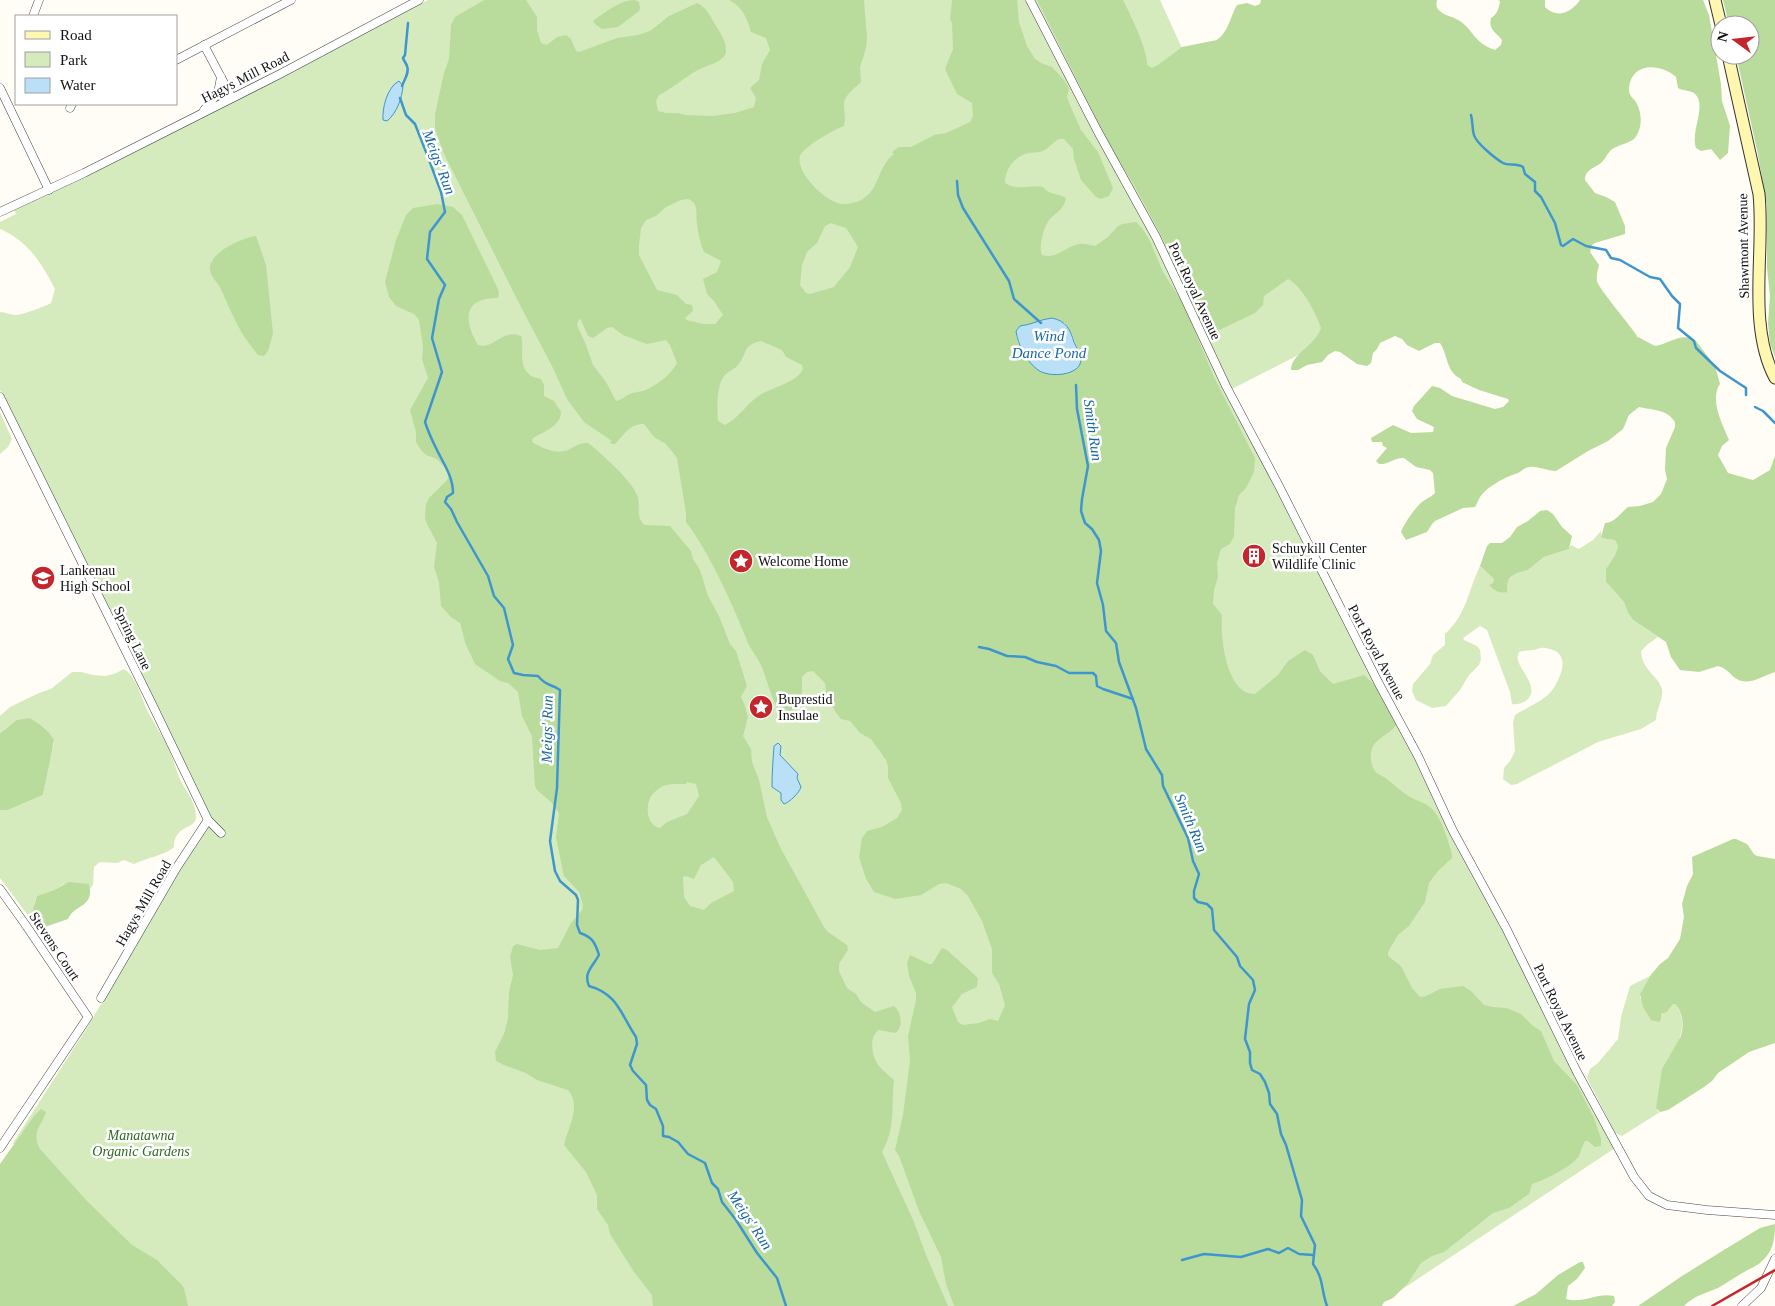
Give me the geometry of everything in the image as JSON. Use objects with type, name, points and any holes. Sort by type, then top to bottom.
[{"type":"main road","points":[[1715,0],[1719,15]]},
{"type":"main road","name":"Shawmont Avenue","points":[[1730,65],[1758,194],[1760,215],[1760,321],[1764,349],[1775,378]]},
{"type":"street","points":[[33,15],[39,0]]},
{"type":"street","points":[[178,59],[291,0]]},
{"type":"street","name":"Hagys Mill Road","points":[[0,212],[84,174],[419,0]]},
{"type":"street","name":"Port Royal Avenue","points":[[1030,0],[1097,130],[1156,237],[1231,396],[1418,756],[1453,832],[1506,928],[1574,1067],[1634,1177],[1648,1196],[1667,1205],[1712,1211],[1775,1215]]},
{"type":"street","points":[[204,45],[232,98]]},
{"type":"street","points":[[201,113],[218,93],[221,77]]},
{"type":"street","points":[[0,88],[49,190]]},
{"type":"street","name":"Spring Lane","points":[[0,397],[152,702],[208,820],[220,833]]},
{"type":"street","name":"Hagys Mill Road","points":[[101,998],[177,867],[208,820]]},
{"type":"street","name":"Stevens Court","points":[[0,889],[88,1017],[0,1148]]},
{"type":"street","points":[[1742,1306],[1761,1288],[1775,1259]]},
{"type":"green space","name":"Manatawna Organic Gardens","points":[[428,0],[1160,0],[1186,57],[1528,238],[1226,392],[1421,766],[1445,821],[1533,987],[1615,1148],[1377,1306],[181,1306],[13,1143],[90,1023],[201,833],[212,819],[0,390],[0,312],[19,315],[44,306],[51,303],[55,289],[33,253],[10,234],[0,229],[0,222],[16,214],[14,210],[80,179]]},
{"type":"green space","points":[[484,0],[526,0],[537,17],[537,30],[541,43],[547,45],[557,37],[566,35],[571,39],[576,51],[579,52],[617,38],[650,31],[669,16],[697,3],[706,10],[720,32],[725,44],[725,55],[718,61],[693,73],[659,95],[656,101],[658,111],[685,115],[713,116],[735,113],[754,107],[756,98],[750,88],[759,80],[762,64],[770,50],[766,38],[751,32],[743,13],[729,0],[864,0],[867,38],[860,67],[861,82],[845,98],[844,126],[813,143],[800,156],[802,171],[814,186],[828,198],[842,204],[859,201],[869,194],[884,165],[894,154],[892,152],[899,147],[911,147],[934,135],[946,133],[970,122],[973,116],[972,103],[957,94],[945,69],[953,49],[952,23],[950,19],[952,0],[1017,0],[1019,22],[1027,46],[1035,59],[1052,67],[1069,88],[1067,97],[1081,130],[1098,152],[1113,188],[1109,196],[1101,199],[1096,197],[1081,180],[1074,159],[1073,149],[1064,139],[1059,139],[1043,151],[1028,153],[1018,157],[1009,168],[1005,183],[1014,187],[1043,187],[1066,198],[1062,208],[1049,220],[1045,227],[1041,242],[1042,255],[1052,256],[1079,244],[1095,246],[1108,237],[1118,226],[1136,222],[1150,241],[1163,272],[1184,305],[1214,377],[1255,458],[1254,472],[1246,488],[1239,495],[1235,508],[1234,536],[1230,544],[1221,549],[1217,563],[1218,577],[1214,590],[1213,604],[1222,615],[1222,636],[1231,675],[1237,685],[1245,692],[1255,694],[1278,675],[1288,661],[1305,650],[1313,655],[1320,671],[1333,684],[1364,675],[1374,685],[1383,698],[1396,725],[1374,745],[1371,757],[1373,768],[1404,793],[1427,805],[1436,813],[1442,824],[1452,854],[1452,858],[1438,871],[1429,883],[1425,902],[1409,926],[1398,935],[1388,952],[1388,956],[1401,966],[1412,988],[1420,997],[1440,989],[1463,986],[1471,991],[1484,1005],[1507,1008],[1521,1014],[1541,1031],[1554,1061],[1577,1085],[1594,1118],[1601,1139],[1601,1146],[1595,1147],[1588,1141],[1585,1141],[1576,1160],[1550,1176],[1532,1184],[1529,1194],[1509,1208],[1493,1213],[1444,1252],[1432,1256],[1421,1263],[1408,1283],[1393,1298],[1384,1302],[1382,1306],[954,1306],[946,1284],[941,1257],[919,1211],[899,1156],[895,1150],[903,1115],[910,1061],[908,1036],[916,1000],[916,993],[909,976],[907,963],[910,955],[932,964],[942,948],[947,950],[978,978],[977,987],[962,994],[952,1007],[958,1022],[963,1025],[979,1023],[990,1019],[998,1021],[1005,1005],[999,984],[992,973],[992,949],[982,921],[968,896],[961,889],[946,883],[939,884],[921,895],[895,899],[874,892],[866,879],[859,857],[862,838],[867,831],[882,827],[897,818],[902,810],[901,803],[888,778],[886,760],[871,739],[860,733],[850,721],[841,719],[827,698],[825,683],[813,671],[807,672],[802,677],[802,693],[795,721],[786,721],[774,701],[761,665],[747,642],[719,578],[695,534],[686,522],[677,458],[666,444],[654,437],[644,424],[631,428],[615,444],[612,444],[610,442],[612,441],[584,422],[567,399],[444,154],[435,129],[435,114],[449,59],[451,25],[455,17]],"holes":[[[688,199],[696,206],[699,234],[704,252],[721,261],[717,272],[703,279],[707,294],[723,315],[715,324],[703,324],[687,320],[685,318],[693,311],[692,305],[686,304],[677,295],[657,290],[639,255],[641,228],[646,220],[681,200]],[[831,223],[846,228],[858,247],[850,267],[834,287],[810,294],[806,293],[800,285],[802,265],[807,252],[817,243],[825,226]],[[579,319],[588,336],[593,338],[607,328],[612,327],[623,335],[647,344],[666,340],[677,363],[671,372],[658,383],[616,401],[606,382],[593,365],[577,325]],[[1064,322],[1072,334],[1081,357],[1038,370],[1019,345],[1016,334],[1017,328],[1034,323]],[[761,341],[782,350],[786,357],[802,365],[803,369],[795,378],[755,398],[725,425],[718,421],[717,410],[720,385],[725,375],[738,365],[751,345]]]},
{"type":"green space","points":[[635,0],[639,2],[639,11],[618,27],[602,29],[593,21],[618,4]]},
{"type":"green space","points":[[1037,0],[1123,0],[1145,50],[1147,65],[1152,68],[1182,47],[1217,40],[1227,28],[1237,5],[1247,3],[1255,6],[1260,4],[1261,0],[1437,0],[1439,10],[1463,23],[1478,40],[1495,50],[1501,45],[1502,40],[1493,31],[1490,22],[1499,6],[1500,1],[1498,0],[1545,0],[1545,7],[1550,11],[1564,13],[1580,0],[1703,0],[1710,21],[1710,65],[1718,65],[1722,101],[1730,126],[1728,153],[1720,160],[1711,149],[1701,151],[1696,148],[1695,134],[1699,111],[1698,98],[1690,91],[1678,88],[1676,77],[1662,69],[1655,68],[1647,68],[1635,74],[1629,89],[1630,95],[1638,106],[1640,115],[1638,134],[1633,140],[1612,149],[1602,162],[1588,171],[1585,177],[1585,180],[1595,193],[1615,202],[1625,226],[1625,234],[1595,243],[1592,245],[1590,252],[1599,265],[1597,281],[1599,285],[1636,336],[1655,346],[1675,339],[1691,338],[1696,341],[1715,366],[1720,384],[1717,390],[1716,405],[1729,440],[1722,446],[1718,455],[1728,473],[1753,480],[1770,470],[1775,456],[1775,672],[1755,680],[1745,681],[1735,678],[1725,669],[1718,666],[1699,672],[1680,670],[1671,657],[1666,642],[1633,620],[1624,602],[1606,582],[1606,569],[1615,555],[1618,546],[1615,540],[1601,537],[1605,523],[1615,520],[1628,507],[1653,502],[1661,494],[1667,479],[1665,470],[1666,448],[1675,427],[1675,422],[1672,418],[1664,412],[1639,407],[1629,415],[1623,429],[1608,441],[1556,471],[1532,467],[1525,468],[1501,480],[1483,493],[1475,507],[1463,508],[1435,521],[1427,532],[1406,540],[1401,532],[1408,519],[1422,502],[1435,493],[1433,473],[1430,470],[1416,467],[1404,458],[1379,464],[1376,461],[1387,448],[1383,446],[1382,442],[1372,442],[1371,438],[1393,425],[1411,433],[1433,432],[1434,427],[1417,419],[1412,411],[1414,406],[1432,386],[1440,388],[1452,396],[1495,409],[1503,407],[1509,401],[1508,399],[1479,390],[1462,382],[1450,368],[1440,343],[1435,343],[1419,351],[1395,336],[1380,343],[1373,353],[1371,363],[1367,366],[1357,364],[1340,352],[1335,351],[1322,362],[1307,365],[1298,370],[1291,370],[1295,359],[1314,340],[1321,328],[1316,315],[1303,294],[1288,279],[1264,296],[1263,305],[1255,313],[1210,334],[1202,326],[1163,239],[1134,185],[1112,150]]},
{"type":"green space","points":[[1723,0],[1775,0],[1775,357],[1770,343],[1768,323],[1770,296],[1767,268],[1767,205],[1738,65],[1760,65],[1760,15],[1727,15]]},
{"type":"green space","points":[[437,204],[453,207],[462,215],[499,293],[498,298],[486,299],[472,307],[469,312],[469,320],[473,336],[478,345],[484,346],[509,335],[521,336],[522,362],[526,371],[531,376],[541,379],[544,385],[544,396],[554,401],[561,412],[555,425],[533,438],[532,442],[545,449],[560,452],[588,443],[616,468],[634,489],[638,499],[639,517],[644,525],[670,526],[691,551],[693,559],[700,570],[708,596],[719,616],[730,644],[736,651],[747,686],[741,697],[748,717],[743,736],[751,749],[752,762],[759,780],[767,817],[780,847],[824,927],[847,945],[848,950],[839,964],[839,971],[847,988],[856,994],[861,1002],[875,1012],[894,1006],[900,1015],[898,1031],[895,1033],[879,1030],[873,1037],[872,1042],[877,1062],[894,1080],[891,1126],[882,1152],[914,1222],[948,1306],[653,1306],[652,1295],[634,1272],[597,1209],[597,1195],[586,1172],[564,1145],[573,1117],[574,1103],[572,1096],[568,1090],[537,1080],[526,1073],[496,1061],[495,1052],[504,1034],[508,1019],[509,992],[513,975],[510,957],[513,946],[517,944],[540,950],[558,948],[571,923],[582,910],[583,905],[579,892],[564,876],[556,837],[559,813],[535,786],[532,736],[522,716],[518,692],[508,683],[500,681],[475,664],[466,645],[460,623],[451,617],[441,606],[439,582],[434,567],[437,543],[425,518],[426,504],[429,498],[448,479],[450,473],[437,459],[426,455],[416,442],[416,432],[410,410],[428,378],[422,359],[423,346],[419,320],[414,314],[396,306],[389,297],[385,282],[396,240],[406,215],[413,208]],"holes":[[[687,782],[696,784],[699,796],[687,814],[667,822],[660,828],[656,827],[650,821],[648,812],[651,796],[661,787],[673,784],[686,784]],[[714,857],[733,882],[734,891],[711,903],[704,910],[690,906],[684,897],[683,877],[686,876],[694,879],[701,865]]]},
{"type":"green space","points":[[256,236],[266,265],[273,334],[268,351],[264,356],[258,355],[242,333],[210,270],[212,261],[228,246],[243,239]]},
{"type":"green space","points":[[0,412],[12,439],[8,447],[0,454]]},
{"type":"green space","points":[[1547,510],[1553,514],[1562,527],[1572,536],[1569,549],[1544,557],[1528,570],[1511,577],[1508,580],[1507,592],[1495,590],[1489,585],[1493,583],[1494,579],[1480,566],[1487,546],[1490,543],[1502,543],[1510,537],[1517,527],[1540,511]]},
{"type":"green space","points":[[1601,531],[1601,536],[1606,539],[1615,540],[1618,546],[1615,555],[1606,569],[1606,582],[1624,602],[1633,620],[1658,637],[1641,651],[1644,663],[1662,689],[1662,697],[1656,720],[1641,729],[1598,742],[1517,784],[1511,785],[1503,779],[1504,768],[1515,751],[1513,723],[1515,715],[1541,700],[1553,689],[1562,670],[1562,658],[1559,653],[1544,648],[1519,652],[1519,664],[1528,679],[1531,690],[1527,700],[1520,704],[1512,704],[1510,692],[1487,630],[1480,626],[1463,638],[1477,646],[1480,650],[1481,659],[1479,665],[1469,675],[1460,690],[1446,706],[1432,708],[1416,700],[1412,691],[1413,684],[1430,664],[1433,655],[1445,645],[1445,634],[1463,610],[1480,566],[1494,579],[1493,583],[1489,585],[1508,587],[1508,580],[1517,573],[1528,570],[1544,557],[1569,549],[1571,545],[1579,549],[1593,540]]},
{"type":"green space","points":[[124,669],[135,682],[148,712],[168,747],[181,781],[193,803],[196,812],[195,820],[193,824],[178,834],[174,847],[166,852],[134,864],[124,860],[117,863],[100,862],[94,867],[93,885],[90,889],[89,884],[64,884],[37,896],[30,918],[0,878],[0,810],[8,810],[43,795],[54,744],[44,727],[31,720],[16,722],[0,733],[0,716],[10,707],[51,689],[72,672],[105,676]]},
{"type":"green space","points":[[29,718],[43,727],[54,740],[43,795],[8,810],[0,810],[0,733],[17,720]]},
{"type":"green space","points":[[1733,839],[1747,844],[1757,856],[1775,859],[1775,1043],[1749,1052],[1718,1073],[1704,1087],[1668,1110],[1660,1112],[1656,1108],[1662,1069],[1681,1036],[1682,1020],[1678,1008],[1673,1004],[1667,1012],[1661,1014],[1659,1022],[1651,1020],[1643,1007],[1640,994],[1650,976],[1668,958],[1680,939],[1684,917],[1682,904],[1687,886],[1693,874],[1692,857]]},
{"type":"green space","points":[[69,882],[89,884],[90,892],[87,902],[71,914],[68,919],[42,928],[35,928],[32,925],[31,917],[37,896]]},
{"type":"green space","points":[[1650,976],[1641,992],[1640,998],[1661,1014],[1667,1012],[1673,1004],[1676,1005],[1682,1018],[1681,1032],[1673,1052],[1668,1058],[1657,1111],[1660,1112],[1622,1136],[1615,1133],[1587,1078],[1590,1069],[1598,1063],[1618,1039],[1621,1017],[1630,986]]},
{"type":"green space","points":[[41,1109],[46,1112],[36,1138],[40,1149],[87,1201],[132,1245],[157,1260],[182,1285],[188,1306],[0,1306],[0,1164]]},
{"type":"green space","points":[[1775,1224],[1771,1250],[1757,1265],[1718,1288],[1696,1297],[1684,1306],[1638,1306],[1682,1276],[1760,1228]]},
{"type":"green space","points":[[1583,1262],[1585,1268],[1577,1279],[1568,1286],[1566,1299],[1578,1300],[1608,1295],[1614,1296],[1615,1302],[1612,1306],[1513,1306],[1536,1294],[1558,1275]]},
{"type":"water","points":[[399,81],[403,86],[398,105],[391,118],[387,121],[383,120],[384,104],[388,93]]},
{"type":"water","name":"Wind Dance Pond","points":[[1052,318],[1061,321],[1067,326],[1081,360],[1079,365],[1070,372],[1056,375],[1043,373],[1034,366],[1023,352],[1016,331],[1020,326]]},
{"type":"water","points":[[778,743],[781,746],[780,755],[798,774],[797,778],[801,787],[794,797],[784,804],[781,800],[781,793],[772,787],[774,746]]},
{"type":"waterway","name":"Meigs' Run","points":[[402,86],[408,71],[403,58],[405,55],[408,23]]},
{"type":"waterway","name":"Meigs' Run","points":[[400,98],[406,115],[415,124],[441,192],[445,212],[430,232],[427,259],[445,285],[439,299],[432,338],[442,372],[425,422],[453,487],[453,493],[447,497],[445,502],[451,509],[488,576],[494,596],[504,608],[513,645],[508,659],[514,673],[538,676],[546,683],[560,690],[557,788],[550,841],[555,871],[560,881],[576,895],[578,900],[577,925],[580,933],[592,941],[599,955],[589,970],[587,981],[589,986],[606,994],[613,1000],[636,1037],[637,1044],[630,1065],[646,1085],[647,1100],[656,1109],[663,1126],[663,1136],[678,1142],[688,1154],[705,1163],[712,1183],[718,1189],[722,1202],[757,1253],[777,1278],[786,1306]]},
{"type":"waterway","points":[[1471,115],[1474,135],[1482,146],[1503,163],[1523,167],[1525,174],[1535,182],[1535,191],[1541,197],[1555,223],[1561,245],[1563,246],[1573,239],[1586,246],[1606,250],[1611,258],[1620,260],[1650,277],[1660,279],[1680,304],[1678,328],[1694,341],[1696,348],[1720,371],[1746,388],[1746,395]]},
{"type":"waterway","name":"Smith Run","points":[[957,181],[958,195],[963,208],[1009,281],[1014,299],[1041,323]]},
{"type":"waterway","name":"Smith Run","points":[[1076,385],[1077,409],[1088,466],[1081,511],[1085,523],[1092,529],[1099,540],[1101,551],[1097,583],[1103,605],[1106,631],[1116,643],[1119,662],[1136,708],[1146,749],[1162,775],[1163,786],[1188,838],[1193,861],[1199,874],[1194,898],[1198,902],[1207,904],[1212,909],[1214,930],[1237,957],[1240,966],[1253,980],[1255,990],[1249,1004],[1245,1039],[1250,1052],[1250,1063],[1252,1070],[1260,1074],[1265,1082],[1270,1104],[1277,1114],[1281,1134],[1302,1200],[1301,1216],[1315,1245],[1313,1264],[1321,1280],[1327,1306]]},
{"type":"waterway","points":[[1755,407],[1763,411],[1775,423]]},
{"type":"waterway","points":[[979,647],[1007,656],[1025,657],[1056,666],[1069,673],[1093,673],[1096,676],[1097,686],[1133,699]]},
{"type":"waterway","points":[[1182,1260],[1204,1254],[1241,1257],[1268,1249],[1279,1253],[1288,1248],[1299,1254],[1313,1255]]},
{"type":"railway","points":[[1712,1306],[1775,1270]]},
{"type":"place","name":"Schuykill Center Wildlife Clinic","points":[[1254,556]]},
{"type":"place","name":"Welcome Home","points":[[741,561]]},
{"type":"place","name":"Lankenau High School","points":[[43,578]]},
{"type":"place","name":"Buprestid Insulae","points":[[761,707]]}]
